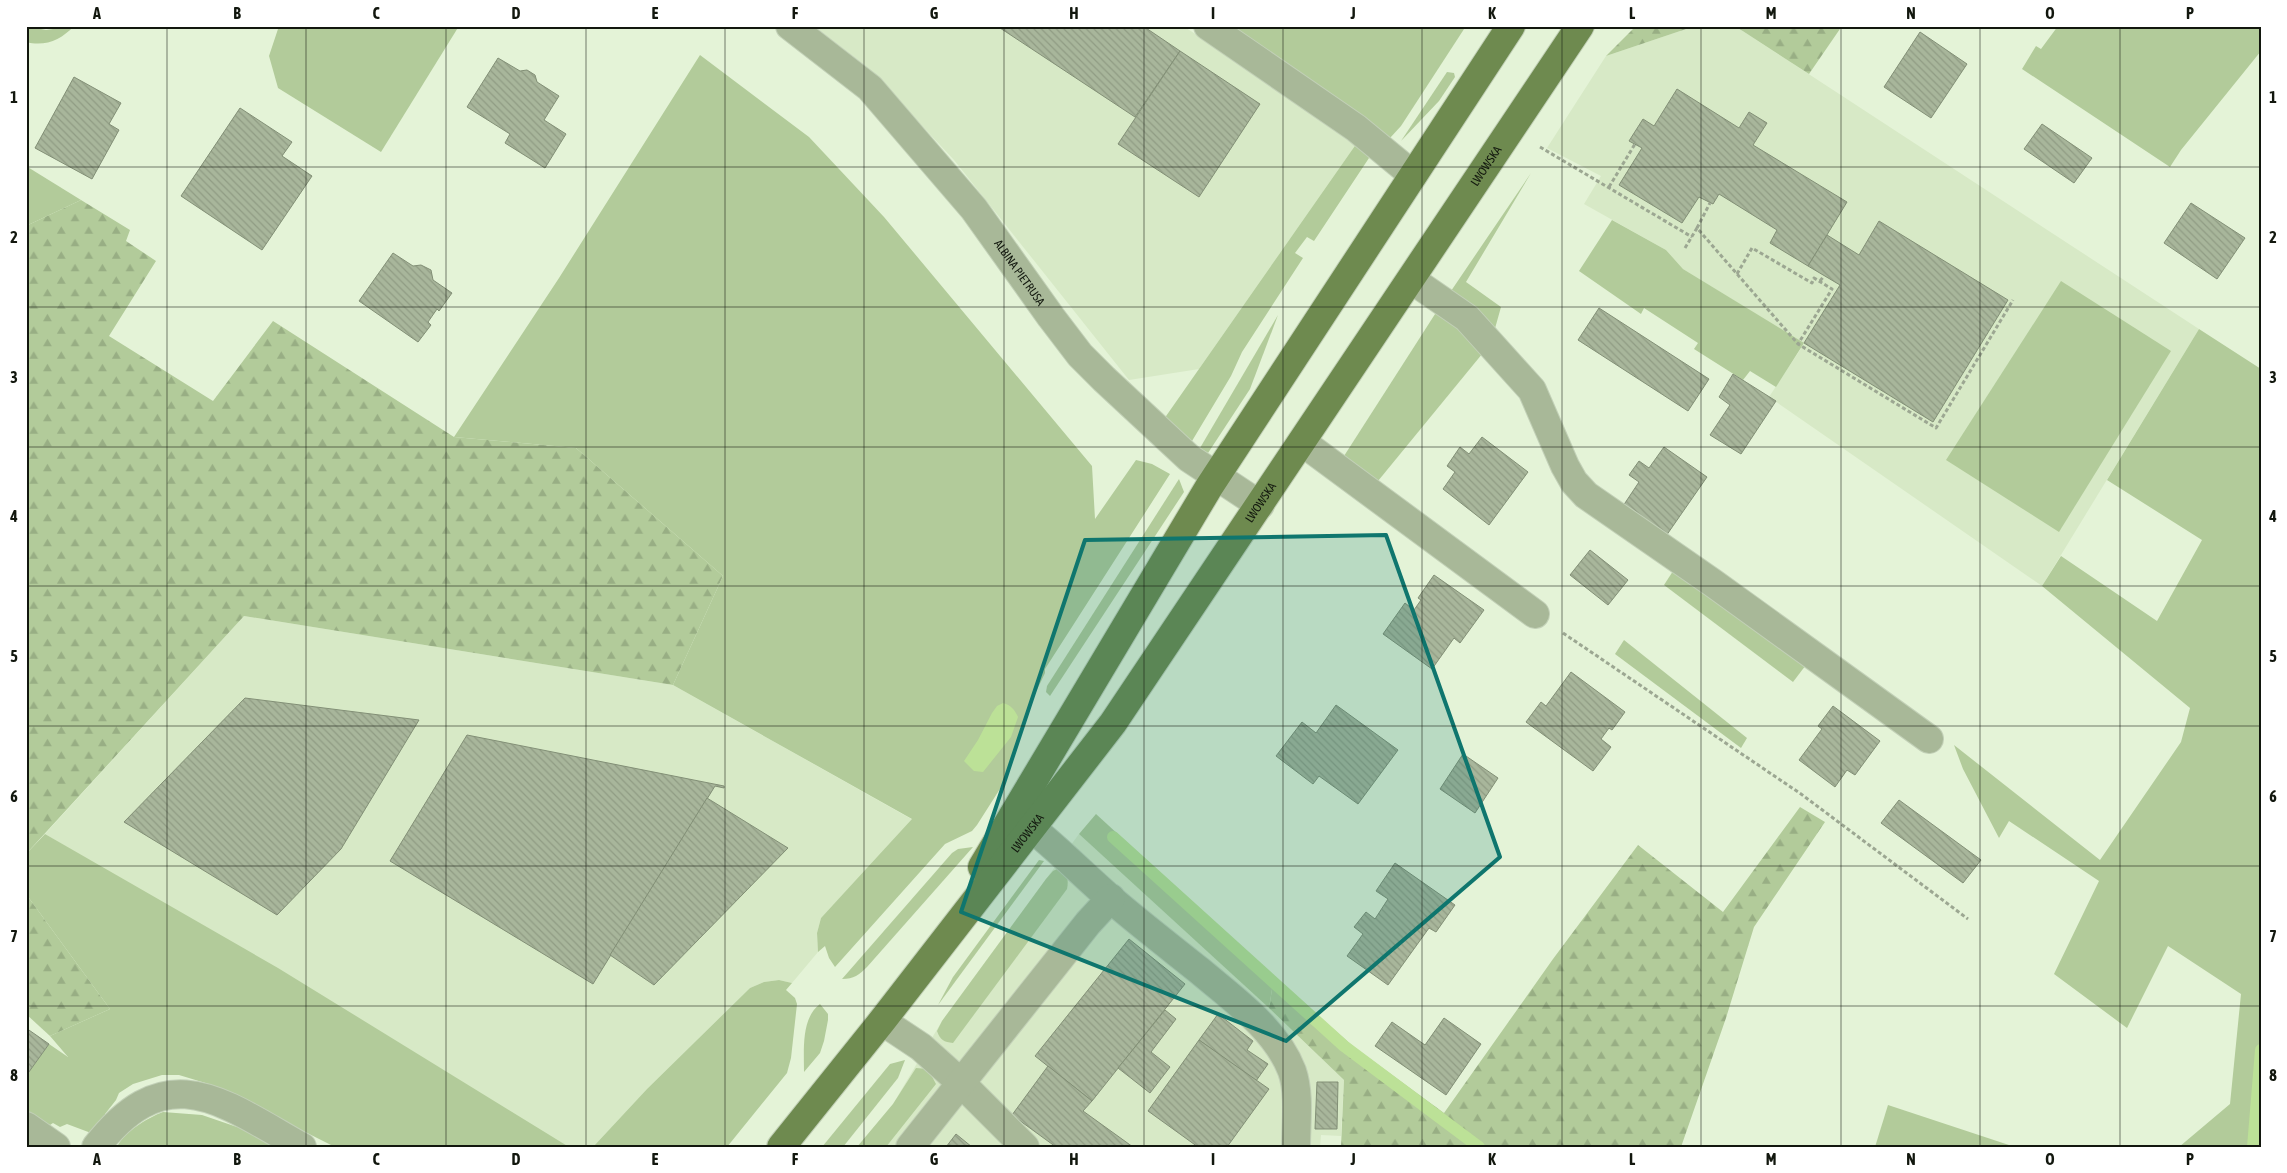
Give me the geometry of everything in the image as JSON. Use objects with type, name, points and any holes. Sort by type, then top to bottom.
[{"type":"main road","name":"LWOWSKA","points":[[781,1147],[923,967],[1023,820],[1215,477],[1512,26]]},
{"type":"main road","name":"LWOWSKA","points":[[1023,820],[1113,723],[1412,280],[1580,26]]},
{"type":"street","name":"ALBINA PIETRUSA","points":[[790,26],[870,88],[974,209],[1080,354],[1104,379],[1189,458],[1260,505]]},
{"type":"street","points":[[1208,26],[1356,128],[1413,175]]},
{"type":"street","points":[[1412,280],[1466,318],[1532,390],[1565,466],[1574,482],[1586,496],[1713,583],[1929,739]]},
{"type":"street","points":[[1302,442],[1536,614]]},
{"type":"street","points":[[1023,820],[1111,898],[1255,1019],[1279,1046],[1292,1071],[1296,1088],[1296,1147]]},
{"type":"street","points":[[910,1147],[960,1082],[1111,898]]},
{"type":"street","points":[[882,1021],[921,1047],[960,1082],[1025,1147]]},
{"type":"street","points":[[96,1147],[122,1118],[139,1105],[152,1099],[179,1094],[196,1094],[211,1098],[302,1147]]},
{"type":"street","points":[[26,1126],[56,1147]]},
{"type":"path","points":[[1609,187],[1634,144]]},
{"type":"path","points":[[1546,150],[1692,237]]},
{"type":"path","points":[[1685,248],[1710,203]]},
{"type":"path","points":[[1697,228],[1798,344],[1936,428],[2012,300]]},
{"type":"path","points":[[1737,274],[1752,248],[1812,283],[1814,278],[1832,289],[1798,344]]},
{"type":"path","points":[[1820,281],[1824,276]]},
{"type":"path","points":[[1536,614],[1801,794],[1968,919]]},
{"type":"highlighted area","points":[[1386,535],[1500,857],[1286,1041],[961,912],[1085,540]]},
{"type":"shaded area","points":[[814,26],[1183,26],[1359,140],[1199,369],[1129,380],[954,160],[867,67]]},
{"type":"shaded area","points":[[1695,26],[1735,26],[2199,329],[2042,586],[1769,397],[1804,344],[1683,269],[1666,250],[1584,204],[1601,176],[1547,148],[1606,56]]},
{"type":"shaded area","points":[[244,616],[673,685],[913,820],[821,918],[817,933],[818,952],[792,983],[779,980],[764,982],[750,988],[647,1089],[593,1147],[568,1147],[45,834]]},
{"type":"shaded area","points":[[1003,703],[1012,708],[1018,717],[1011,737],[983,772],[974,771],[964,761],[978,740],[992,713],[997,706]]},
{"type":"shaded area","points":[[1079,834],[1269,1008],[1344,1080],[1341,1136],[1321,1135],[1320,1147],[857,1147],[893,1104],[942,1021]]},
{"type":"green space","points":[[26,26],[46,30],[74,26],[58,39],[40,44],[26,42]]},
{"type":"green space","points":[[279,26],[459,26],[381,152],[278,88],[269,56]]},
{"type":"green space","points":[[1222,26],[1466,26],[1401,126],[1390,138]]},
{"type":"green space","points":[[1636,26],[1695,26],[1606,56]]},
{"type":"green space","points":[[1735,26],[1842,26],[1809,74]]},
{"type":"green space","points":[[2058,26],[2261,26],[2261,51],[2181,150],[2170,167],[2022,69],[2036,46],[2041,49]]},
{"type":"green space","points":[[700,55],[809,137],[884,217],[1092,466],[1095,519],[1136,460],[1152,464],[1170,474],[1045,669],[1005,781],[977,825],[972,831],[945,844],[835,967],[829,958],[825,946],[818,952],[817,933],[821,918],[912,819],[673,685],[723,576],[576,448],[454,437],[559,278]]},
{"type":"green space","points":[[1447,72],[1454,73],[1455,77],[1439,101],[1401,141]]},
{"type":"green space","points":[[1359,140],[1367,147],[1369,158],[1314,241],[1307,237],[1295,253],[1303,258],[1242,352],[1231,376],[1192,441],[1164,419]]},
{"type":"green space","points":[[26,166],[81,200],[26,226]]},
{"type":"green space","points":[[1531,173],[1466,282],[1501,307],[1494,332],[1451,291]]},
{"type":"green space","points":[[81,200],[130,230],[126,241],[156,261],[109,336],[213,401],[273,321],[454,437],[576,448],[723,576],[673,685],[244,616],[26,854],[26,226]]},
{"type":"green space","points":[[1612,220],[1666,250],[1683,269],[1804,343],[1776,387],[1750,371],[1743,380],[1694,349],[1698,343],[1644,308],[1641,314],[1579,271]]},
{"type":"green space","points":[[2061,281],[2171,351],[2059,532],[1946,460]]},
{"type":"green space","points":[[1437,311],[1487,348],[1378,481],[1344,456]]},
{"type":"green space","points":[[1278,315],[1250,389],[1208,453],[1200,448]]},
{"type":"green space","points":[[2199,329],[2261,369],[2261,1147],[2179,1147],[2230,1104],[2241,994],[2168,946],[2127,1028],[2054,974],[2099,881],[2009,821],[1999,838],[1963,769],[1954,745],[2100,860],[2181,742],[2190,708],[2042,586],[2061,556],[2157,621],[2202,540],[2107,480]]},
{"type":"green space","points":[[1179,479],[1184,492],[1050,696],[1046,692],[1047,686]]},
{"type":"green space","points":[[1675,568],[1809,661],[1793,682],[1664,585]]},
{"type":"green space","points":[[1624,640],[1747,738],[1741,748],[1615,654]]},
{"type":"green space","points":[[1800,807],[1825,822],[1754,927],[1726,1018],[1681,1147],[1341,1147],[1344,1080],[1269,1008],[1274,977],[1354,1047],[1444,1113],[1553,959],[1638,845],[1723,912]]},
{"type":"green space","points":[[1096,814],[1274,977],[1269,1008],[1079,834]]},
{"type":"green space","points":[[45,834],[278,968],[569,1147],[335,1147],[212,1085],[179,1075],[162,1075],[133,1084],[119,1093],[105,1114],[107,1117],[91,1133],[67,1124],[60,1127],[53,1123],[50,1125],[26,1113],[26,1076],[49,1044],[68,1057],[50,1036],[110,1009],[26,894],[26,854]]},
{"type":"green space","points":[[973,847],[867,967],[856,976],[842,979],[952,853],[958,849]]},
{"type":"green space","points":[[1039,860],[1044,861],[938,1005],[953,977]]},
{"type":"green space","points":[[1059,868],[1067,877],[1067,889],[953,1043],[943,1040],[937,1031],[942,1021],[1046,879],[1053,871]]},
{"type":"green space","points":[[26,894],[110,1009],[50,1036],[26,1014]]},
{"type":"green space","points":[[779,980],[792,983],[786,990],[795,998],[797,1004],[791,1058],[787,1073],[727,1147],[593,1147],[647,1089],[750,988],[764,982]]},
{"type":"green space","points":[[820,1004],[828,1014],[824,1041],[820,1053],[804,1072],[804,1045],[809,1017]]},
{"type":"green space","points":[[905,1060],[898,1078],[843,1147],[822,1147],[890,1064]]},
{"type":"green space","points":[[916,1068],[928,1069],[936,1084],[886,1147],[857,1147],[893,1104]]},
{"type":"green space","points":[[1888,1105],[2015,1147],[1875,1147]]},
{"type":"green space","points":[[163,1112],[202,1115],[237,1127],[240,1125],[287,1147],[117,1147],[120,1141],[137,1126]]},
{"type":"building","points":[[997,26],[1143,26],[1180,51],[1135,117]]},
{"type":"building","points":[[1920,32],[1967,64],[1931,118],[1884,87]]},
{"type":"building","points":[[1180,51],[1260,104],[1199,197],[1118,144]]},
{"type":"building","points":[[498,58],[520,71],[527,70],[535,75],[537,82],[559,96],[544,120],[566,134],[545,168],[505,143],[510,134],[467,107]]},
{"type":"building","points":[[74,77],[121,103],[109,124],[119,130],[92,179],[35,148]]},
{"type":"building","points":[[1677,89],[1739,128],[1749,112],[1767,123],[1753,145],[1847,202],[1808,266],[1770,243],[1777,230],[1719,194],[1713,204],[1699,197],[1682,223],[1619,185],[1642,148],[1629,141],[1643,119],[1654,126]]},
{"type":"building","points":[[240,108],[292,142],[282,156],[312,176],[262,250],[181,196]]},
{"type":"building","points":[[2042,124],[2092,158],[2074,183],[2024,149]]},
{"type":"building","points":[[2191,203],[2245,238],[2217,279],[2164,243]]},
{"type":"building","points":[[1879,221],[2008,300],[1933,422],[1804,343],[1840,285],[1808,266],[1827,235],[1859,255]]},
{"type":"building","points":[[393,253],[413,266],[421,265],[431,270],[433,280],[452,293],[439,311],[437,309],[428,322],[431,325],[418,342],[359,301]]},
{"type":"building","points":[[1599,308],[1709,379],[1688,411],[1578,340]]},
{"type":"building","points":[[1733,374],[1776,401],[1741,454],[1710,435],[1730,405],[1719,397]]},
{"type":"building","points":[[1482,437],[1528,472],[1489,525],[1443,489],[1455,472],[1447,466],[1460,447],[1469,454]]},
{"type":"building","points":[[1664,447],[1707,477],[1666,536],[1623,506],[1639,482],[1629,475],[1639,461],[1649,468]]},
{"type":"building","points":[[1590,550],[1628,580],[1608,605],[1570,575]]},
{"type":"building","points":[[1434,575],[1484,610],[1460,643],[1454,638],[1432,669],[1383,634],[1405,603],[1414,610],[1421,600],[1418,598]]},
{"type":"building","points":[[1571,672],[1625,712],[1612,730],[1609,728],[1601,739],[1611,747],[1593,771],[1526,722],[1541,702],[1546,706]]},
{"type":"building","points":[[245,698],[419,720],[341,849],[277,915],[124,822]]},
{"type":"building","points":[[1336,705],[1398,750],[1358,804],[1319,776],[1313,784],[1276,756],[1302,722],[1316,733]]},
{"type":"building","points":[[1833,706],[1880,741],[1855,775],[1847,770],[1835,787],[1799,760],[1822,729],[1818,726]]},
{"type":"building","points":[[467,735],[724,786],[724,788],[715,786],[593,984],[390,861]]},
{"type":"building","points":[[1463,754],[1498,778],[1475,813],[1440,789]]},
{"type":"building","points":[[707,798],[788,848],[654,985],[610,955]]},
{"type":"building","points":[[1899,800],[1981,860],[1963,883],[1881,823]]},
{"type":"building","points":[[1395,863],[1455,905],[1436,932],[1429,928],[1388,985],[1347,956],[1363,934],[1354,927],[1366,912],[1375,919],[1388,899],[1376,891]]},
{"type":"building","points":[[1129,939],[1185,984],[1092,1101],[1035,1056]]},
{"type":"building","points":[[1165,1010],[1176,1019],[1151,1052],[1170,1067],[1150,1093],[1118,1068]]},
{"type":"building","points":[[1218,1014],[1253,1041],[1247,1050],[1268,1064],[1256,1081],[1199,1040]]},
{"type":"building","points":[[1444,1018],[1481,1044],[1446,1095],[1375,1046],[1392,1022],[1425,1045]]},
{"type":"building","points":[[26,1028],[49,1044],[26,1076]]},
{"type":"building","points":[[1199,1040],[1269,1089],[1227,1147],[1198,1147],[1148,1111]]},
{"type":"building","points":[[1048,1066],[1092,1101],[1083,1111],[1133,1147],[1056,1147],[1012,1115]]},
{"type":"building","points":[[1317,1082],[1338,1082],[1337,1129],[1315,1129]]},
{"type":"building","points":[[956,1134],[972,1147],[946,1147]]},
{"type":"waterway","points":[[1113,837],[1344,1046],[1479,1147]]},
{"type":"waterway","points":[[2253,1147],[2261,1050]]}]
